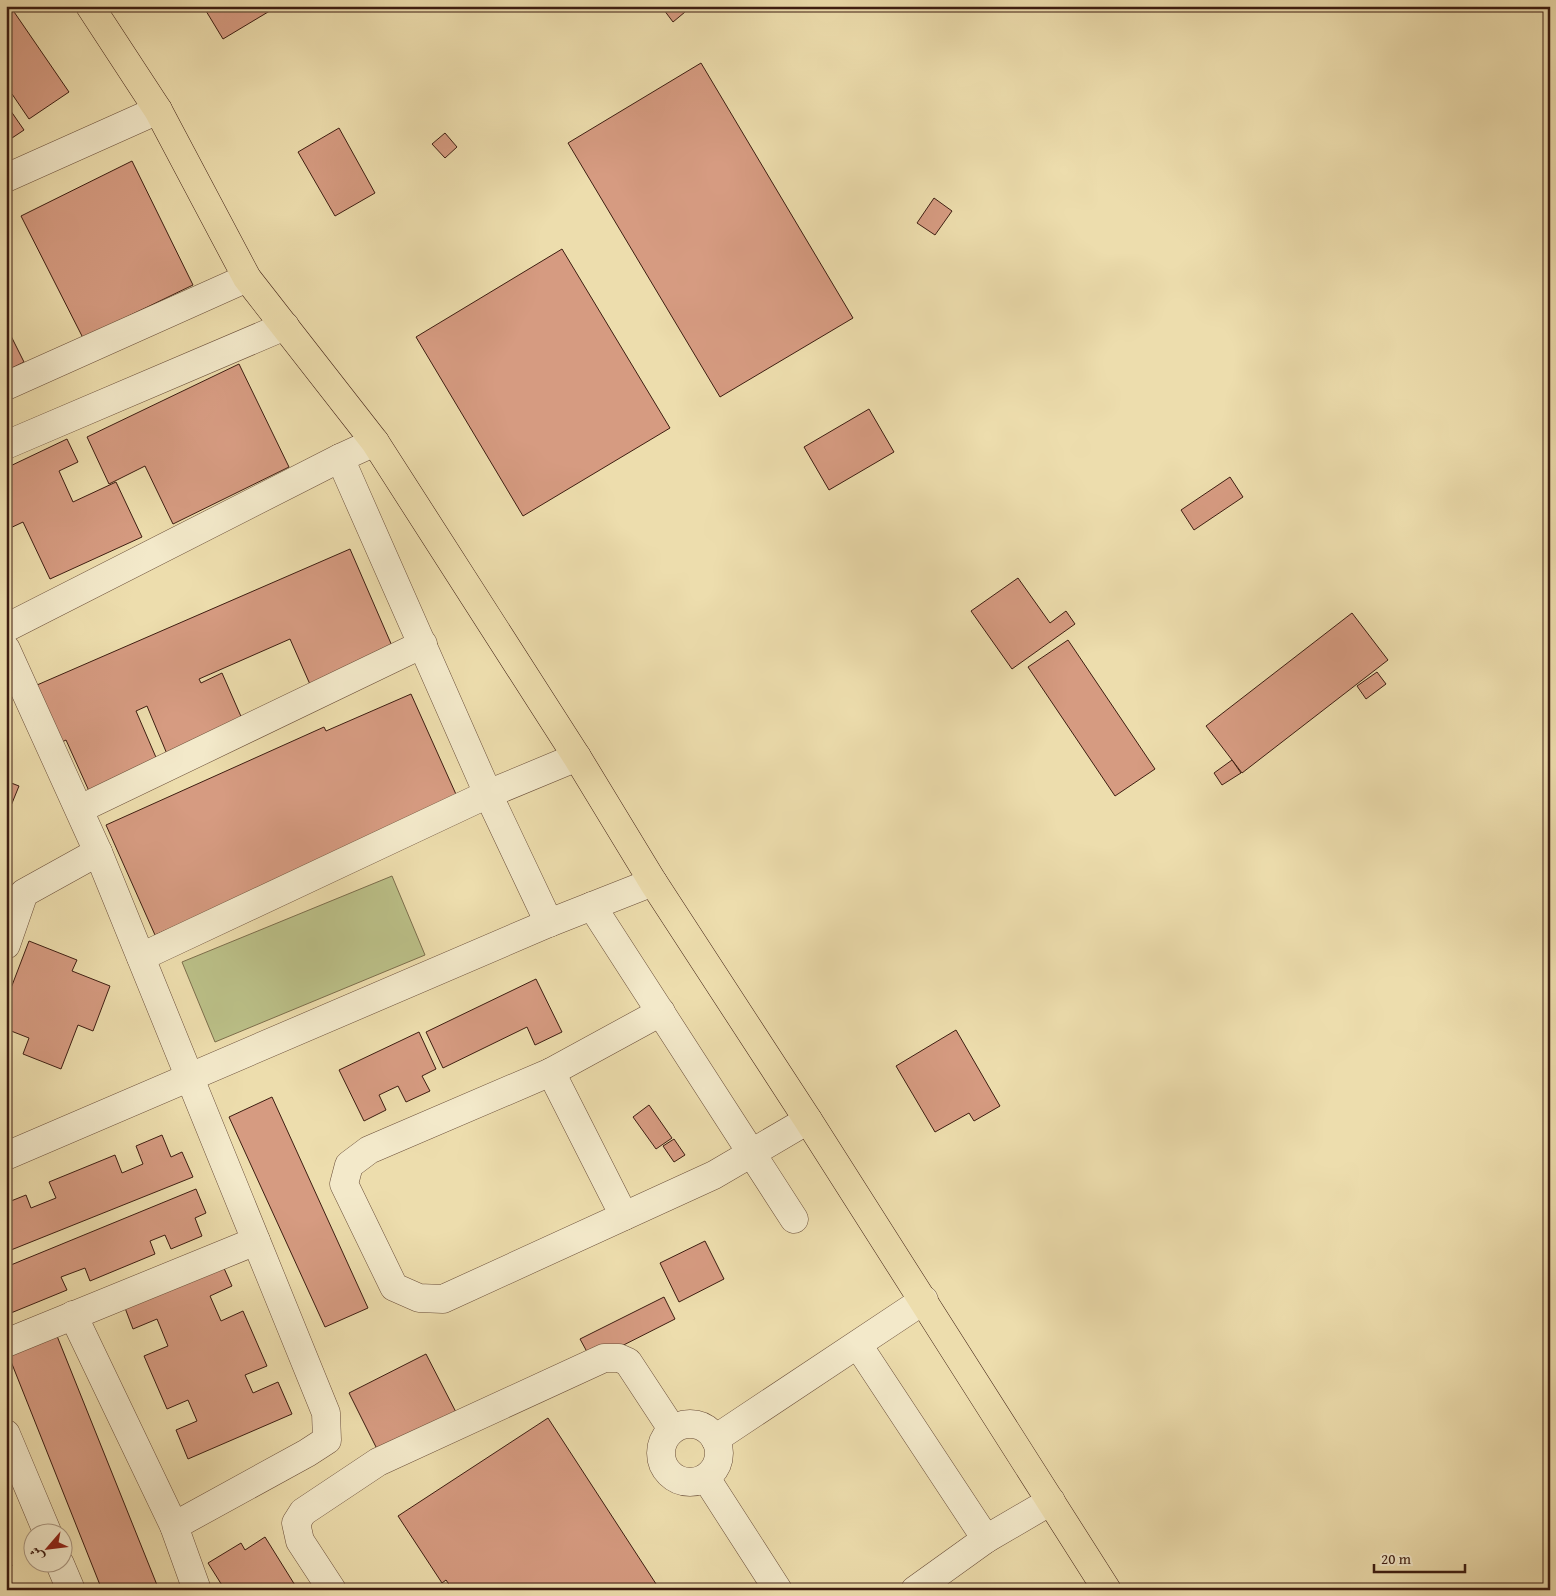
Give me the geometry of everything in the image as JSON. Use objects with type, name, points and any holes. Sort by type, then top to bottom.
[{"type":"main road","points":[[90,6],[158,110],[247,278],[374,442],[577,757],[653,882],[924,1300],[1107,1590]]},
{"type":"street","points":[[6,178],[158,110]]},
{"type":"street","points":[[6,386],[247,278]]},
{"type":"street","points":[[6,445],[285,326]]},
{"type":"street","points":[[6,628],[374,442]]},
{"type":"street","points":[[340,458],[488,794],[549,923]]},
{"type":"street","points":[[80,809],[423,644]]},
{"type":"street","points":[[6,649],[80,809],[326,1413],[327,1440],[308,1453],[174,1526]]},
{"type":"street","points":[[141,957],[488,794],[577,757]]},
{"type":"street","points":[[6,945],[12,912],[24,893],[98,852]]},
{"type":"street","points":[[6,1156],[549,923],[653,882]]},
{"type":"street","points":[[592,906],[794,1219]]},
{"type":"street","points":[[661,1012],[551,1072],[369,1150],[349,1165],[344,1184],[394,1287],[419,1298],[443,1299],[714,1175],[808,1120]]},
{"type":"street","points":[[551,1072],[624,1216]]},
{"type":"street","points":[[6,1343],[256,1241]]},
{"type":"street","points":[[715,1439],[924,1300]]},
{"type":"street","points":[[73,1315],[174,1526],[197,1590]]},
{"type":"street","points":[[858,1345],[986,1539]]},
{"type":"street","points":[[332,1590],[300,1541],[296,1523],[303,1512],[378,1462],[604,1358],[618,1358],[628,1362],[672,1429]]},
{"type":"street","points":[[682,1424],[694,1424],[706,1428],[715,1439],[720,1451],[718,1464],[706,1478],[698,1482],[685,1483],[672,1477],[663,1466],[660,1452],[664,1438],[672,1429],[682,1424]]},
{"type":"street","points":[[6,1434],[44,1524]]},
{"type":"street","points":[[706,1478],[778,1590]]},
{"type":"street","points":[[915,1590],[986,1539],[1051,1501]]},
{"type":"street","points":[[64,1574],[71,1590]]},
{"type":"green space","points":[[392,876],[425,955],[215,1042],[182,962]]},
{"type":"building","points":[[6,6],[10,6],[69,92],[29,119],[12,94],[6,98]]},
{"type":"building","points":[[203,6],[278,6],[223,39]]},
{"type":"building","points":[[661,6],[681,6],[685,12],[673,22]]},
{"type":"building","points":[[701,63],[853,318],[720,397],[568,143]]},
{"type":"building","points":[[6,104],[24,130],[6,142]]},
{"type":"building","points":[[339,128],[375,193],[335,216],[298,152]]},
{"type":"building","points":[[445,133],[457,147],[445,158],[432,144]]},
{"type":"building","points":[[132,161],[193,285],[83,338],[21,216]]},
{"type":"building","points":[[934,198],[952,211],[935,235],[917,223]]},
{"type":"building","points":[[562,249],[670,428],[523,516],[416,337]]},
{"type":"building","points":[[6,326],[24,362],[6,371]]},
{"type":"building","points":[[239,364],[289,467],[173,524],[145,466],[109,484],[87,437]]},
{"type":"building","points":[[869,409],[894,452],[829,490],[804,447]]},
{"type":"building","points":[[67,439],[78,462],[59,471],[73,502],[116,482],[142,537],[50,579],[23,522],[6,530],[6,468]]},
{"type":"building","points":[[1230,477],[1243,497],[1194,530],[1181,510]]},
{"type":"building","points":[[350,549],[399,662],[316,698],[290,639],[199,679],[201,683],[222,673],[243,721],[167,754],[147,706],[136,711],[158,762],[89,791],[66,740],[62,742],[37,685]]},
{"type":"building","points":[[1018,578],[1050,623],[1066,611],[1075,624],[1012,669],[971,611]]},
{"type":"building","points":[[1352,613],[1388,660],[1242,773],[1206,726]]},
{"type":"building","points":[[1068,640],[1155,769],[1115,796],[1028,667]]},
{"type":"building","points":[[1377,672],[1386,684],[1366,699],[1357,686]]},
{"type":"building","points":[[411,694],[459,801],[155,935],[106,825],[324,727],[326,731]]},
{"type":"building","points":[[1232,760],[1241,773],[1222,785],[1214,773]]},
{"type":"building","points":[[6,781],[19,786],[6,818]]},
{"type":"building","points":[[29,941],[77,960],[72,971],[110,986],[93,1031],[78,1025],[61,1069],[23,1054],[29,1038],[6,1029],[6,986],[11,988]]},
{"type":"building","points":[[536,979],[562,1032],[535,1045],[527,1027],[443,1068],[426,1032]]},
{"type":"building","points":[[956,1030],[1000,1106],[974,1121],[969,1113],[935,1132],[896,1066]]},
{"type":"building","points":[[419,1032],[436,1069],[422,1076],[430,1091],[406,1102],[398,1086],[379,1095],[386,1110],[364,1121],[339,1070]]},
{"type":"building","points":[[272,1097],[368,1308],[325,1327],[229,1117]]},
{"type":"building","points":[[649,1105],[672,1138],[656,1149],[633,1117]]},
{"type":"building","points":[[162,1135],[171,1157],[182,1152],[193,1177],[6,1252],[6,1203],[26,1195],[31,1208],[56,1198],[49,1182],[115,1155],[122,1173],[143,1164],[136,1146]]},
{"type":"building","points":[[674,1139],[685,1155],[674,1162],[663,1146]]},
{"type":"building","points":[[196,1189],[206,1213],[195,1218],[202,1236],[171,1249],[165,1235],[150,1241],[155,1254],[90,1281],[85,1268],[61,1277],[67,1290],[6,1315],[6,1267]]},
{"type":"building","points":[[705,1241],[724,1279],[679,1302],[660,1263]]},
{"type":"building","points":[[223,1266],[232,1286],[210,1296],[221,1321],[243,1311],[267,1366],[245,1375],[253,1393],[278,1382],[292,1414],[188,1459],[176,1430],[197,1421],[188,1400],[167,1409],[144,1356],[168,1346],[157,1319],[133,1329],[125,1308]]},
{"type":"building","points":[[664,1297],[675,1319],[592,1361],[580,1339]]},
{"type":"building","points":[[57,1336],[159,1590],[102,1590],[8,1354]]},
{"type":"building","points":[[426,1354],[459,1418],[381,1457],[349,1393]]},
{"type":"building","points":[[548,1418],[660,1590],[453,1590],[446,1580],[442,1583],[398,1516]]},
{"type":"building","points":[[265,1537],[298,1590],[225,1590],[208,1563],[241,1543],[245,1550]]},
{"type":"building","points":[[6,1546],[12,1566],[6,1568]]}]
